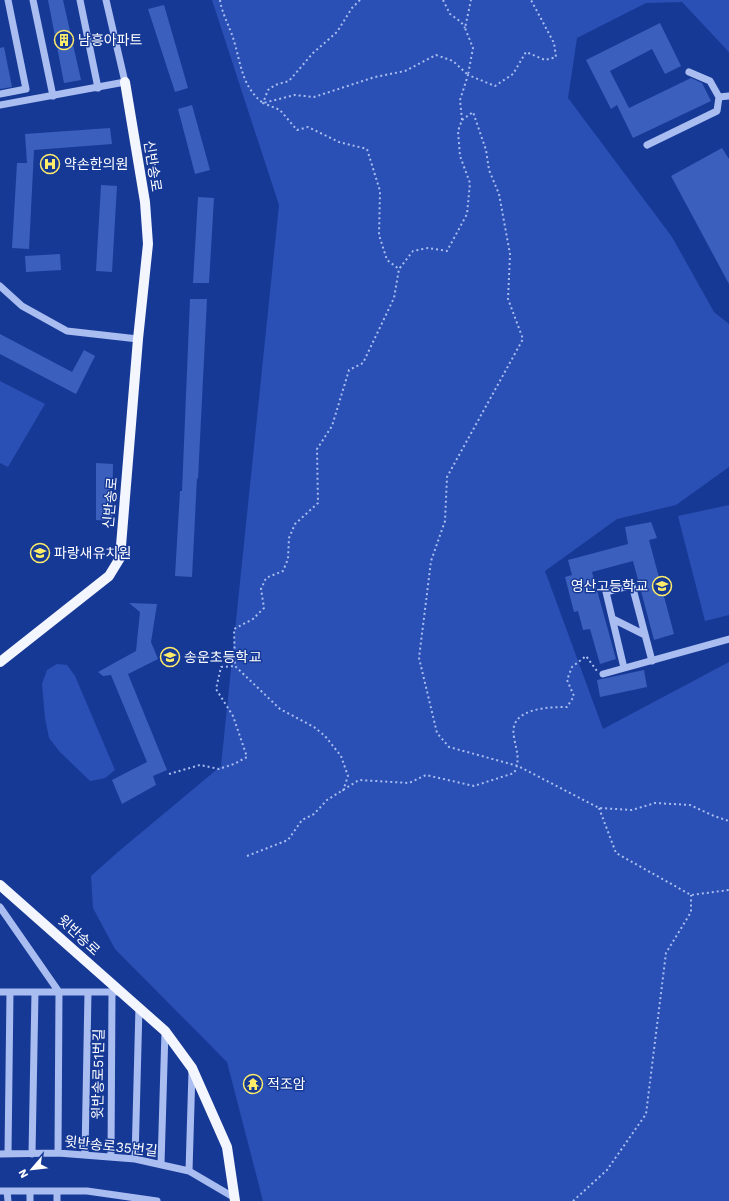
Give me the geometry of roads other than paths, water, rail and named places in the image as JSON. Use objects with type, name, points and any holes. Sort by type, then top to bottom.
[{"type":"main road","name":"신반송로","points":[[0,662],[109,576],[120,558],[138,339],[148,244],[145,202],[125,82]]},
{"type":"main road","name":"윗반송로","points":[[0,885],[31,910],[116,992],[139,1007],[165,1031],[192,1068],[227,1147],[235,1199]]},
{"type":"street","points":[[0,94],[26,89],[8,0]]},
{"type":"street","points":[[33,0],[53,96]]},
{"type":"street","points":[[80,0],[98,88]]},
{"type":"street","name":"신반송로","points":[[106,0],[125,82]]},
{"type":"street","points":[[647,144],[717,111],[719,96],[710,81],[689,72]]},
{"type":"street","points":[[0,105],[125,82]]},
{"type":"street","points":[[719,96],[729,96]]},
{"type":"street","points":[[0,286],[22,306],[68,331],[138,339]]},
{"type":"street","points":[[624,668],[606,592],[632,585],[652,661]]},
{"type":"street","points":[[613,619],[646,635]]},
{"type":"street","points":[[603,674],[729,639]]},
{"type":"street","points":[[0,907],[59,992],[58,1153]]},
{"type":"street","points":[[0,992],[116,992]]},
{"type":"street","points":[[8,1154],[10,992]]},
{"type":"street","points":[[32,1154],[35,992]]},
{"type":"street","name":"윗반송로51번길","points":[[85,1155],[88,992]]},
{"type":"street","name":"윗반송로51번길","points":[[110,1156],[116,992]]},
{"type":"street","points":[[135,1159],[139,1007]]},
{"type":"street","points":[[162,1164],[165,1031]]},
{"type":"street","points":[[189,1171],[192,1068]]},
{"type":"street","name":"윗반송로35번길","points":[[0,1154],[58,1153],[110,1156],[162,1164],[189,1171],[235,1199]]},
{"type":"street","points":[[8,1201],[4,1191],[87,1191],[157,1201]]},
{"type":"street","points":[[30,1191],[30,1201]]},
{"type":"street","points":[[57,1191],[57,1201]]},
{"type":"place","name":"남흥아파트","points":[[64,40]]},
{"type":"place","name":"약손한의원","points":[[50,164]]},
{"type":"place","name":"파랑새유치원","points":[[40,553]]},
{"type":"place","name":"영산고등학교","points":[[662,586]]},
{"type":"place","name":"송운초등학교","points":[[170,657]]},
{"type":"place","name":"적조암","points":[[253,1084]]}]
